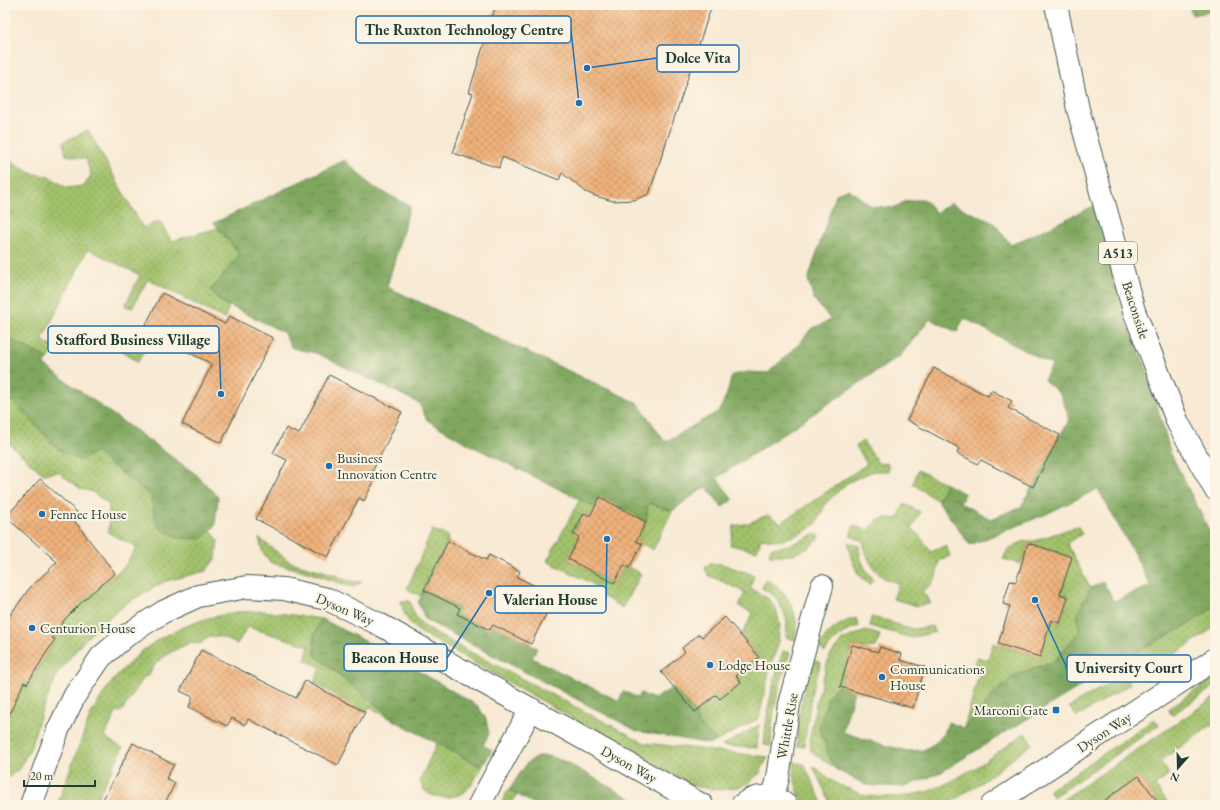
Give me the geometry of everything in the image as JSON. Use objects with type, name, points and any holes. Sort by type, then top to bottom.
[{"type":"main road","name":"Beaconside","points":[[1056,5],[1078,109],[1134,311],[1178,423],[1215,489]]},
{"type":"main road","name":"Whittle Rise","points":[[779,801],[778,778],[789,704],[822,586]]},
{"type":"main road","name":"Dyson Way","points":[[31,805],[58,730],[75,695],[101,657],[126,635],[163,612],[198,596],[247,587],[284,588],[327,599],[378,624],[702,805]]},
{"type":"main road","name":"Dyson Way","points":[[992,805],[1215,659]]},
{"type":"main road","points":[[479,805],[531,709]]},
{"type":"main road","points":[[742,805],[753,798],[763,797],[779,801]]},
{"type":"green space","points":[[1189,5],[1215,5],[1215,11],[1192,15]]},
{"type":"green space","points":[[88,130],[143,228],[159,221],[172,241],[218,228],[240,254],[211,290],[220,301],[229,306],[224,319],[148,279],[132,308],[125,306],[140,275],[88,249],[42,340],[55,348],[48,359],[5,336],[5,159],[20,166],[30,173],[50,177],[67,188],[84,186],[91,175],[86,159],[66,155],[63,142]]},
{"type":"green space","points":[[345,160],[372,186],[410,206],[387,287],[638,403],[665,442],[719,411],[727,394],[732,375],[748,372],[768,373],[799,344],[811,329],[831,320],[814,299],[808,280],[836,194],[849,189],[871,206],[893,208],[906,201],[924,199],[936,213],[950,203],[994,223],[1011,245],[1096,205],[1112,251],[1121,307],[1146,368],[1171,454],[1215,542],[1215,589],[1213,607],[1189,624],[1131,655],[938,774],[904,787],[866,785],[837,770],[830,759],[819,727],[828,697],[836,687],[854,691],[843,732],[883,745],[908,751],[923,750],[934,744],[944,734],[948,722],[964,728],[997,691],[1014,676],[1054,661],[1079,632],[1078,614],[1090,588],[1103,582],[1114,601],[1150,586],[1136,557],[1098,489],[1044,515],[970,545],[938,501],[946,484],[965,494],[960,503],[991,519],[1021,507],[1070,419],[1060,394],[1044,380],[1052,365],[964,318],[957,332],[930,319],[900,356],[717,478],[733,500],[722,507],[706,486],[672,511],[648,503],[646,522],[600,497],[595,507],[470,445],[427,420],[419,403],[316,353],[292,348],[283,332],[220,301],[211,290],[240,254],[214,223]]},
{"type":"green space","points":[[115,326],[136,335],[139,331],[152,338],[138,362],[110,343],[101,350],[94,344],[92,339],[92,330],[109,338]]},
{"type":"green space","points":[[5,336],[48,359],[44,365],[197,475],[218,497],[215,526],[202,539],[177,538],[158,527],[150,495],[95,452],[81,461],[58,449],[25,413],[5,394]]},
{"type":"green space","points":[[5,394],[25,413],[95,452],[151,495],[158,527],[202,539],[211,530],[218,540],[216,558],[206,571],[166,581],[128,602],[86,638],[58,673],[42,710],[30,749],[19,769],[9,777],[5,776],[5,729],[10,712],[24,682],[28,684],[55,640],[52,638],[65,619],[87,597],[124,567],[137,547],[109,533],[109,505],[93,492],[81,489],[58,472],[43,474],[5,440]]},
{"type":"green space","points":[[863,441],[879,464],[888,463],[888,471],[874,471],[847,483],[826,503],[816,524],[802,533],[780,541],[761,538],[757,551],[730,545],[734,526],[749,523],[767,515],[781,523],[867,464],[856,446]]},
{"type":"green space","points":[[918,470],[946,484],[938,501],[913,484]]},
{"type":"green space","points":[[580,499],[595,507],[590,516],[584,513],[573,533],[579,537],[568,559],[614,583],[624,565],[641,574],[622,608],[601,595],[593,584],[547,561]]},
{"type":"green space","points":[[648,503],[672,511],[653,550],[636,541],[646,522]]},
{"type":"green space","points":[[904,504],[920,512],[912,528],[931,552],[946,545],[950,556],[939,561],[935,579],[931,585],[922,591],[931,603],[917,606],[893,599],[899,583],[881,576],[870,563],[863,541],[850,536],[854,525],[868,531],[877,520],[887,518],[898,519]]},
{"type":"green space","points":[[1078,526],[1082,534],[1067,543],[1090,588],[1078,614],[1079,632],[1054,661],[1014,676],[997,691],[964,728],[980,671],[974,668],[977,657],[988,660],[993,643],[1040,657],[1051,620],[1060,623],[1068,597],[1060,594],[1071,557],[1028,543],[1021,564],[1003,559],[1008,549],[1024,541],[1034,541]]},
{"type":"green space","points":[[432,530],[447,535],[448,541],[421,596],[407,589]]},
{"type":"green space","points":[[814,534],[821,536],[810,547],[792,555],[769,555],[771,548],[793,544]]},
{"type":"green space","points":[[259,538],[290,562],[330,573],[349,581],[362,582],[353,587],[301,570],[271,563],[263,553]]},
{"type":"green space","points":[[848,542],[859,546],[863,564],[873,579],[869,585],[858,574],[851,558]]},
{"type":"green space","points":[[710,563],[722,564],[754,575],[750,588],[769,599],[776,609],[780,625],[778,645],[770,667],[759,718],[717,741],[698,724],[695,712],[716,695],[720,699],[740,683],[736,676],[759,657],[741,636],[753,613],[739,606],[745,592],[708,575],[705,568]]},
{"type":"green space","points":[[766,579],[778,587],[786,596],[794,611],[797,626],[795,640],[786,637],[787,621],[775,596],[762,588]]},
{"type":"green space","points":[[1215,589],[1215,627],[1146,674],[1131,655],[1189,624],[1213,607]]},
{"type":"green space","points":[[424,590],[460,608],[458,614],[490,630],[493,625],[537,648],[532,658],[619,701],[623,691],[638,698],[641,693],[654,699],[674,687],[695,712],[698,724],[717,741],[711,744],[637,731],[426,620],[418,603]]},
{"type":"green space","points":[[401,601],[410,601],[416,617],[427,628],[438,635],[645,743],[768,757],[759,774],[744,786],[719,790],[693,786],[418,631],[406,618]]},
{"type":"green space","points":[[263,611],[322,619],[314,635],[315,655],[397,722],[369,707],[366,712],[314,683],[321,667],[305,660],[309,646],[248,627],[237,644],[221,637],[210,636],[200,644],[191,642],[171,652],[156,663],[148,676],[145,676],[122,711],[116,713],[104,737],[123,748],[94,805],[57,805],[90,716],[105,691],[119,673],[142,651],[159,639],[183,627],[208,618],[237,612]]},
{"type":"green space","points":[[871,617],[889,621],[902,627],[914,629],[933,626],[935,632],[912,638],[870,626]]},
{"type":"green space","points":[[856,618],[859,626],[840,636],[825,652],[818,647],[834,628]]},
{"type":"green space","points":[[322,619],[388,653],[478,706],[486,719],[489,734],[483,745],[492,750],[482,767],[397,722],[315,655],[314,635]]},
{"type":"green space","points":[[866,631],[880,635],[876,647],[865,648],[852,645],[840,687],[836,687],[830,759],[837,770],[811,751],[810,737],[816,703],[829,657],[842,640]]},
{"type":"green space","points":[[783,651],[790,653],[776,699],[772,722],[771,746],[764,745],[770,697]]},
{"type":"green space","points":[[813,660],[821,663],[812,691],[804,747],[797,746],[798,720],[806,680]]},
{"type":"green space","points":[[1125,674],[1130,684],[1077,717],[1069,707]]},
{"type":"green space","points":[[1215,677],[1215,686],[1172,715],[1168,709]]},
{"type":"green space","points":[[1215,697],[1215,723],[1160,761],[1169,774],[1155,786],[1170,805],[1160,805],[1139,776],[1098,805],[1055,805]]},
{"type":"green space","points":[[1154,719],[1159,725],[1053,797],[1049,790]]},
{"type":"green space","points":[[759,725],[757,748],[722,746]]},
{"type":"green space","points":[[1025,733],[1032,744],[982,782],[946,805],[831,805],[813,766],[837,784],[866,796],[899,797],[926,792],[946,784],[977,767]]},
{"type":"green space","points":[[437,743],[482,767],[469,787],[464,792],[455,796],[433,796],[425,791],[420,780]]},
{"type":"green space","points":[[539,756],[549,756],[566,762],[642,805],[536,805],[509,790],[527,763]]},
{"type":"green space","points":[[794,762],[804,764],[823,805],[805,805],[796,785]]},
{"type":"green space","points":[[509,790],[517,794],[511,805],[502,805],[504,797]]},
{"type":"building","points":[[496,5],[712,5],[649,194],[634,200],[613,201],[586,192],[562,173],[559,180],[502,157],[499,168],[453,153],[473,93],[469,92]]},
{"type":"building","points":[[162,293],[225,324],[229,316],[273,338],[221,443],[182,424],[212,364],[143,330]]},
{"type":"building","points":[[934,368],[988,396],[991,390],[1012,401],[1008,408],[1060,435],[1033,487],[981,460],[978,464],[957,453],[959,448],[907,420]]},
{"type":"building","name":"Business Innovation Centre","points":[[329,375],[402,412],[372,472],[377,475],[364,501],[359,498],[328,557],[256,519],[287,460],[273,453],[286,428],[299,434]]},
{"type":"building","name":"Centurion House","points":[[40,479],[77,512],[72,518],[115,573],[87,597],[65,619],[52,638],[55,639],[27,684],[24,682],[5,724],[5,622],[29,589],[57,562],[6,517]]},
{"type":"building","points":[[600,497],[646,522],[636,541],[642,544],[629,568],[624,565],[614,583],[568,559],[579,537],[573,534],[584,513],[590,516]]},
{"type":"building","points":[[448,541],[486,560],[489,555],[520,571],[517,577],[555,596],[531,644],[493,625],[490,630],[457,614],[460,608],[424,590]]},
{"type":"building","points":[[1028,543],[1072,557],[1060,594],[1068,597],[1060,623],[1051,620],[1040,657],[998,644],[1010,606],[1003,604],[1010,581],[1016,582]]},
{"type":"building","name":"Lodge House","points":[[725,617],[759,657],[736,676],[741,682],[720,699],[716,695],[695,712],[661,672],[685,652],[682,648],[699,634],[702,637]]},
{"type":"building","name":"Communications House","points":[[852,645],[878,652],[880,647],[902,654],[900,660],[925,667],[913,708],[840,687]]},
{"type":"building","points":[[201,650],[296,698],[305,681],[365,712],[338,765],[248,719],[245,725],[232,718],[227,726],[189,707],[193,697],[180,691]]},
{"type":"building","points":[[133,743],[174,765],[166,778],[175,783],[164,805],[100,805]]},
{"type":"building","points":[[1139,776],[1160,805],[1098,805]]},
{"type":"place","name":"Dolce Vita","points":[[587,68]]},
{"type":"place","name":"The Ruxton Technology Centre","points":[[579,103]]},
{"type":"place","name":"Stafford Business Village","points":[[221,394]]},
{"type":"place","name":"Business Innovation Centre","points":[[329,466]]},
{"type":"place","name":"Fennec House","points":[[42,514]]},
{"type":"place","name":"Valerian House","points":[[607,539]]},
{"type":"place","name":"Beacon House","points":[[489,593]]},
{"type":"place","name":"University Court","points":[[1035,600]]},
{"type":"place","name":"Centurion House","points":[[32,628]]},
{"type":"place","name":"Lodge House","points":[[710,665]]},
{"type":"place","name":"Communications House","points":[[882,677]]},
{"type":"place","name":"Marconi Gate","points":[[1056,710]]}]
